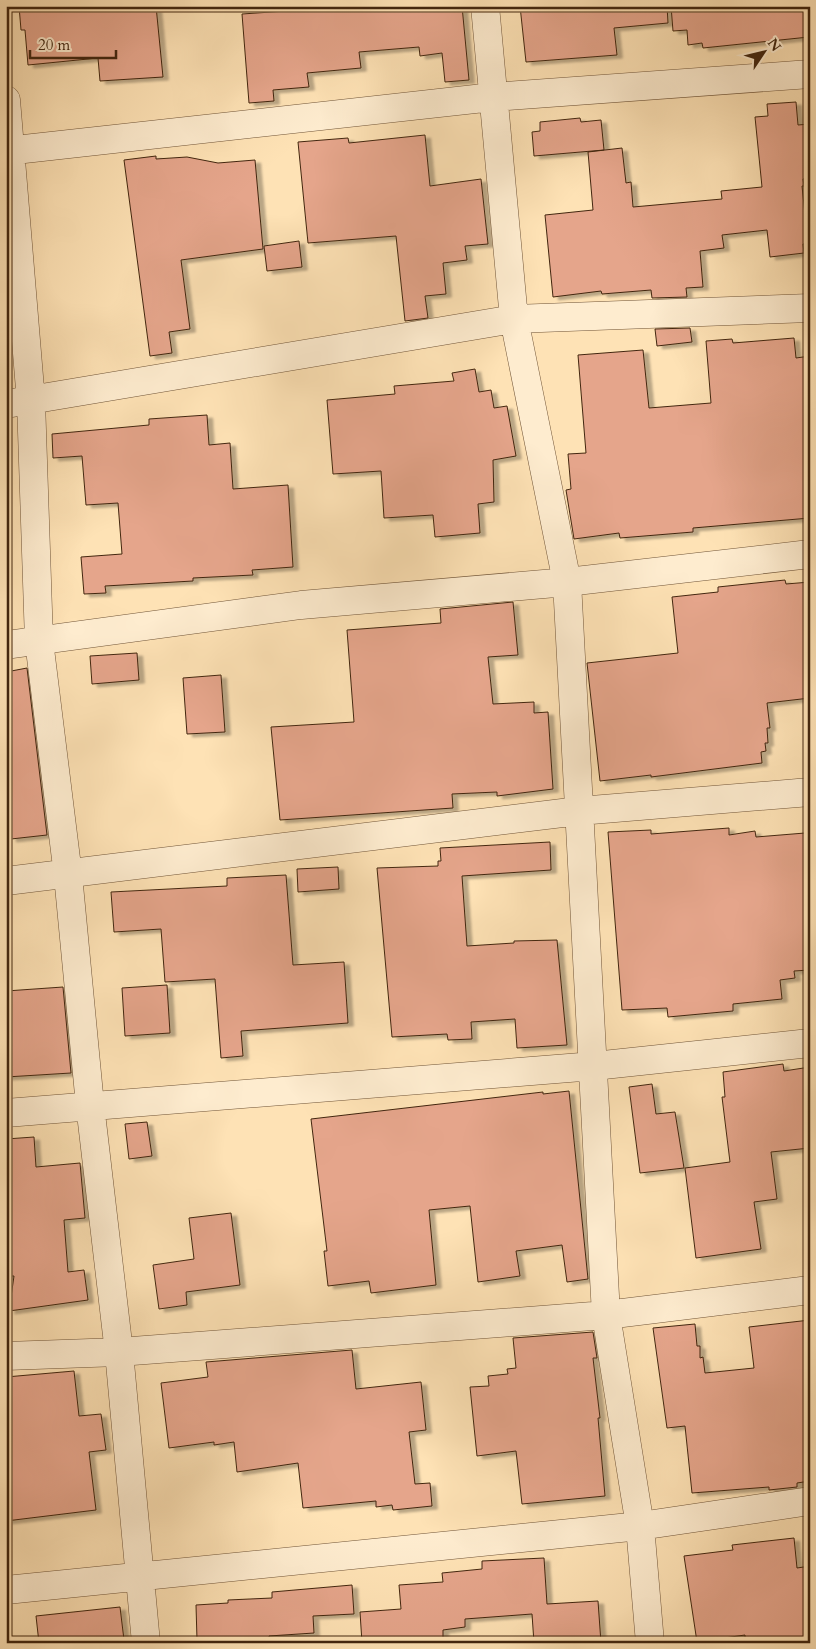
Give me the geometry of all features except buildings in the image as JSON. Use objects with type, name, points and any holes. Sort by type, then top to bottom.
[{"type":"street","points":[[485,6],[514,320],[567,582],[606,1315],[640,1526],[650,1643]]},
{"type":"street","points":[[9,151],[494,97],[810,74]]},
{"type":"street","points":[[6,100],[19,402],[39,641],[68,875],[90,1105],[119,1352],[146,1643]]},
{"type":"street","points":[[19,402],[514,320],[810,308]]},
{"type":"street","points":[[6,645],[301,605],[567,582],[810,554]]},
{"type":"street","points":[[6,881],[68,875],[579,811],[810,792]]},
{"type":"street","points":[[6,1112],[594,1066],[810,1043]]},
{"type":"street","points":[[6,1356],[119,1352],[606,1315],[810,1290]]},
{"type":"street","points":[[6,1590],[640,1526],[810,1501]]}]
